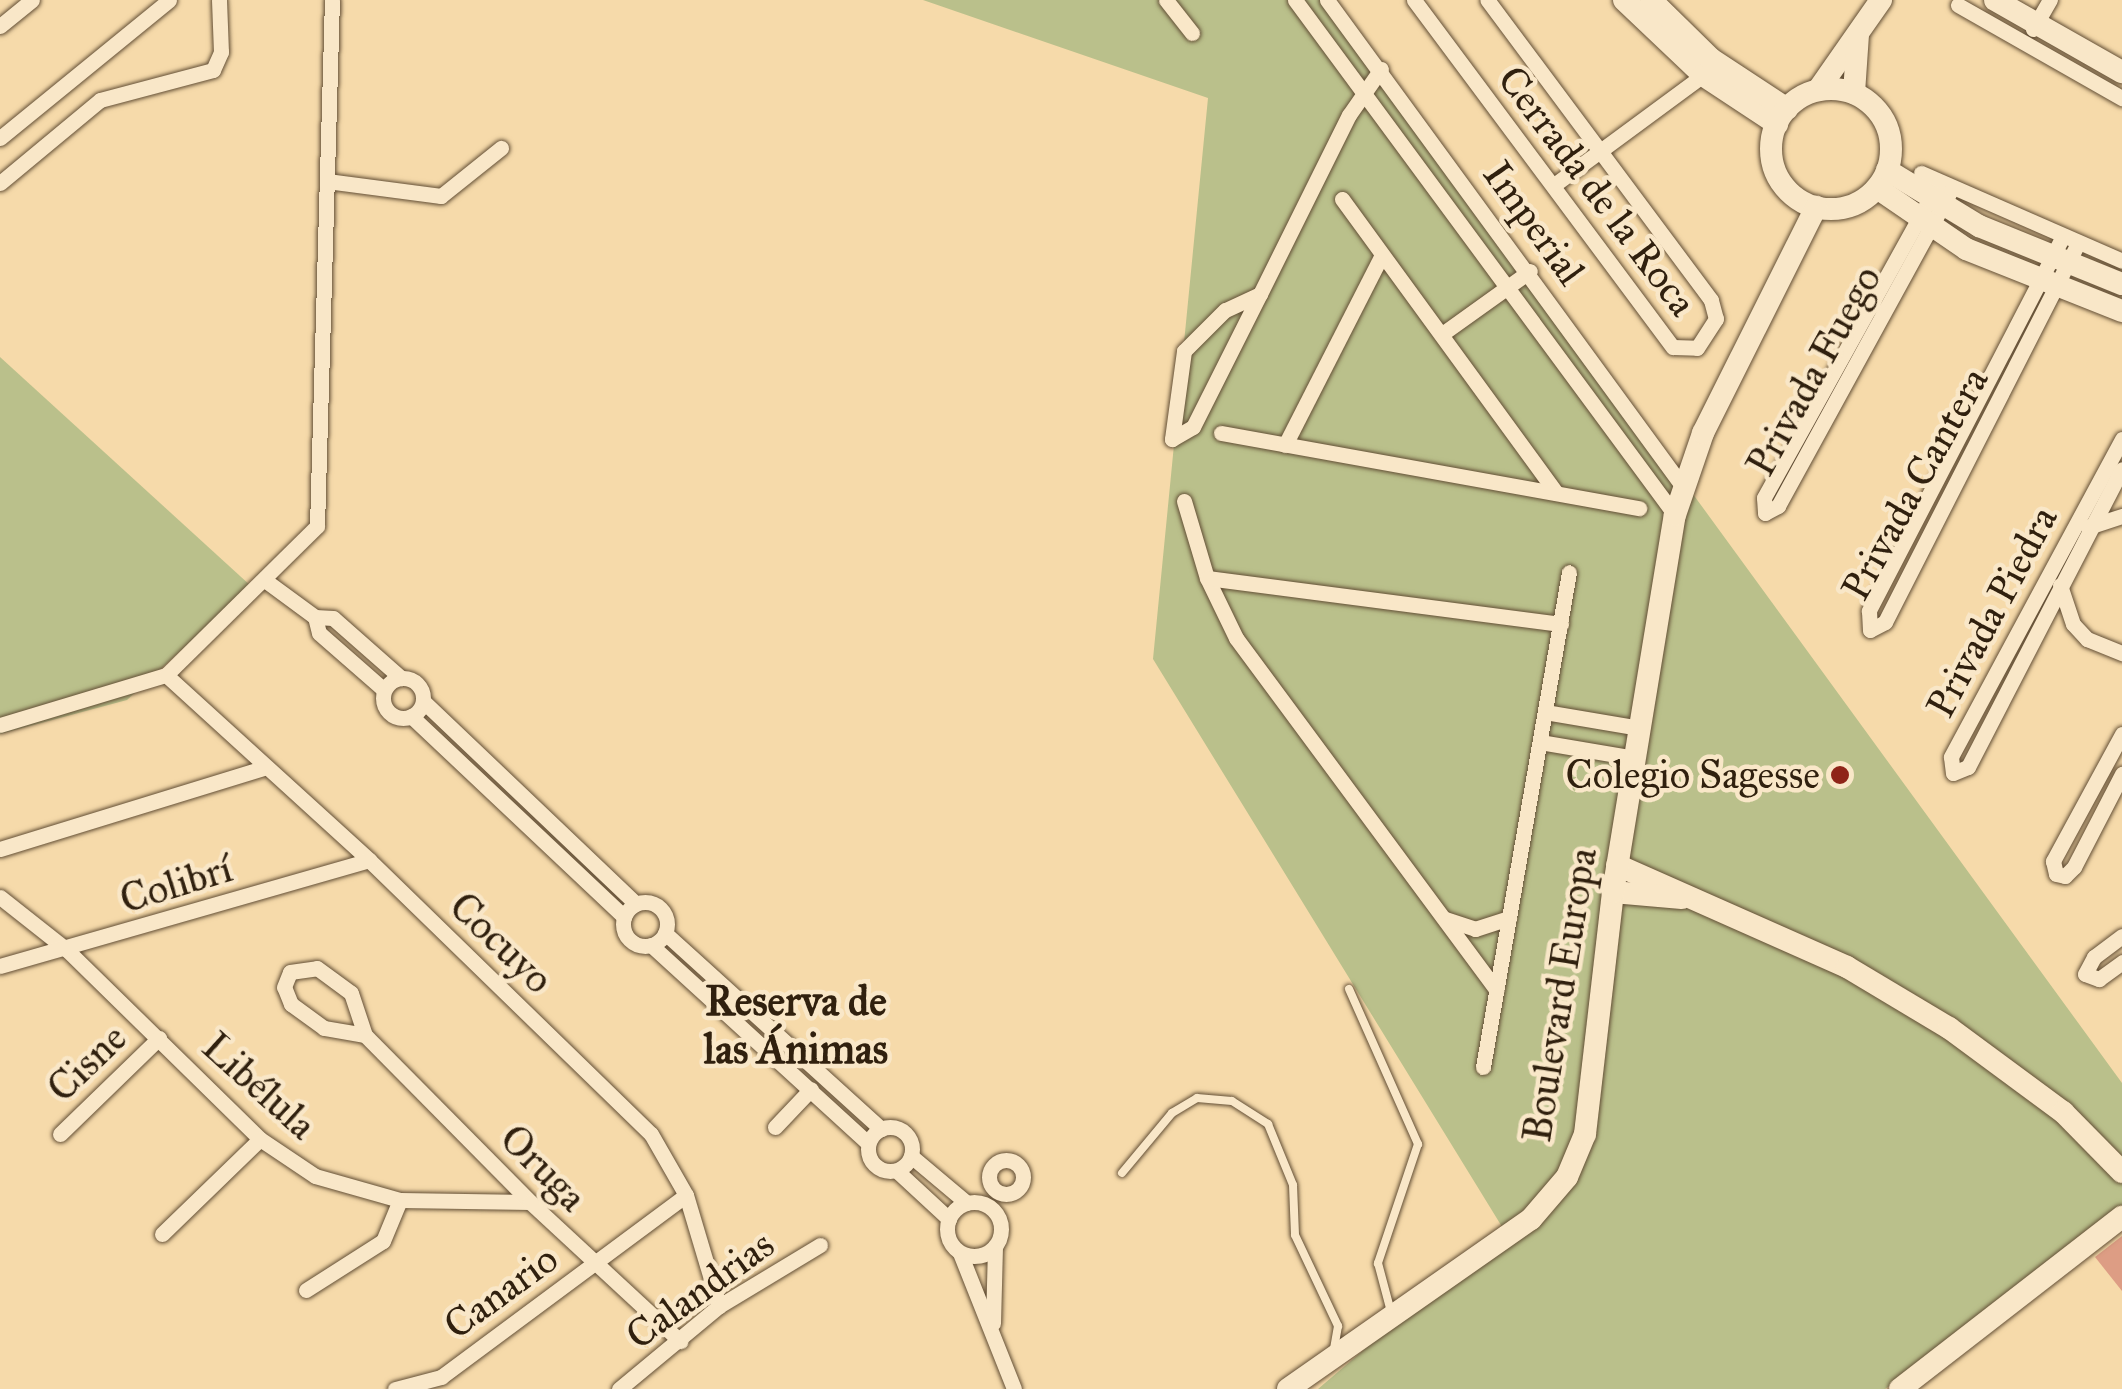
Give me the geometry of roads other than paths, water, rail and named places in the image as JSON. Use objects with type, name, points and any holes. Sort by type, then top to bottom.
[{"type":"main road","points":[[1624,0],[1710,69],[1782,116]]},
{"type":"main road","points":[[1651,0],[1679,42]]},
{"type":"main road","points":[[1818,90],[1854,93],[1882,117],[1890,134],[1882,179],[1849,206],[1816,207],[1796,198],[1778,174],[1772,144],[1782,116],[1818,90],[1881,0]]},
{"type":"main road","points":[[1995,0],[2027,23],[2122,72]]},
{"type":"main road","points":[[1854,93],[1858,32]]},
{"type":"main road","points":[[1882,179],[1934,204],[2066,251],[2122,284]]},
{"type":"main road","points":[[1934,204],[2050,286],[2122,311]]},
{"type":"main road","name":"Boulevard Europa","points":[[1288,1389],[1532,1219],[1567,1178],[1586,1134],[1613,892],[1675,515],[1726,384],[1816,207]]},
{"type":"main road","points":[[1618,865],[1682,898],[1846,968],[1949,1028],[2063,1112],[2122,1172]]},
{"type":"main road","points":[[1613,892],[1682,898]]},
{"type":"main road","points":[[1900,1389],[2122,1217]]},
{"type":"street","points":[[0,26],[32,0]]},
{"type":"street","points":[[0,138],[169,0]]},
{"type":"street","points":[[0,182],[100,100],[212,70],[221,52],[219,0]]},
{"type":"street","points":[[0,725],[166,676],[317,526],[332,0]]},
{"type":"street","points":[[1166,0],[1192,33]]},
{"type":"street","points":[[1296,0],[1675,515]]},
{"type":"street","name":"Imperial","points":[[1327,0],[1530,270],[1683,488]]},
{"type":"street","name":"Cerrada de la Roca","points":[[1414,0],[1673,347],[1697,348],[1716,319],[1711,300],[1488,0]]},
{"type":"street","points":[[2027,23],[2050,0]]},
{"type":"street","points":[[1958,5],[2027,23],[2122,98]]},
{"type":"street","points":[[1260,294],[1225,310],[1184,352],[1172,439],[1193,427],[1260,294],[1349,115],[1381,69]]},
{"type":"street","points":[[1554,186],[1710,69]]},
{"type":"street","points":[[327,182],[440,196],[501,148]]},
{"type":"street","points":[[1921,173],[1934,204]]},
{"type":"street","points":[[1342,199],[1556,493]]},
{"type":"street","name":"Privada Fuego","points":[[1866,328],[1778,506],[1765,513],[1764,498],[1866,328],[1934,204]]},
{"type":"street","points":[[2066,251],[2122,261]]},
{"type":"street","name":"Privada Cantera","points":[[2050,286],[1980,400],[1870,611],[1870,630],[1885,622],[1996,406],[2066,251]]},
{"type":"street","points":[[1285,445],[1382,255]]},
{"type":"street","points":[[1442,334],[1508,290],[1530,270]]},
{"type":"street","points":[[1980,400],[1996,406]]},
{"type":"street","points":[[1221,432],[1639,508]]},
{"type":"street","name":"Privada Piedra","points":[[2122,438],[1951,756],[1953,773],[1968,767],[2122,469]]},
{"type":"street","points":[[1184,501],[1207,578],[1236,638],[1496,990]]},
{"type":"street","points":[[1923,510],[1939,517]]},
{"type":"street","points":[[2071,536],[2093,524],[2122,516]]},
{"type":"street","points":[[2056,561],[2073,624],[2087,639],[2122,653]]},
{"type":"street","points":[[1483,1067],[1570,572]]},
{"type":"street","points":[[1207,578],[1560,624]]},
{"type":"street","points":[[266,580],[315,617],[333,618],[400,678],[417,684],[422,701],[636,904],[658,906],[665,933],[788,1040],[880,1129],[907,1135],[911,1156],[967,1203]]},
{"type":"street","points":[[315,617],[319,632],[384,690],[386,710],[411,716],[624,917],[627,937],[650,945],[868,1143],[872,1163],[897,1170],[949,1219],[949,1239],[960,1253],[993,1327],[1014,1389]]},
{"type":"street","points":[[1999,666],[2014,676]]},
{"type":"street","name":"Cocuyo","points":[[166,676],[369,860],[651,1134],[686,1195],[718,1306]]},
{"type":"street","points":[[384,690],[400,678]]},
{"type":"street","points":[[411,716],[422,701]]},
{"type":"street","points":[[1545,712],[1640,728]]},
{"type":"street","points":[[1540,742],[1635,758]]},
{"type":"street","points":[[2120,743],[2053,860],[2056,874],[2066,876],[2074,866],[2122,774]]},
{"type":"street","points":[[0,849],[266,766]]},
{"type":"street","points":[[503,804],[516,792]]},
{"type":"street","name":"Colibrí","points":[[0,966],[67,950],[369,860]]},
{"type":"street","name":"Libélula","points":[[0,896],[67,950],[260,1139],[315,1176],[400,1200],[530,1202]]},
{"type":"street","points":[[624,917],[636,904]]},
{"type":"street","points":[[1441,918],[1475,929],[1509,918]]},
{"type":"street","points":[[650,945],[665,933]]},
{"type":"street","points":[[2122,936],[2094,957],[2085,974],[2099,978],[2122,962]]},
{"type":"street","points":[[318,968],[351,993],[365,1035],[324,1028],[291,1004],[284,987],[290,972],[318,968]]},
{"type":"street","name":"Oruga","points":[[365,1035],[530,1202],[680,1341]]},
{"type":"street","name":"Cisne","points":[[60,1134],[159,1038]]},
{"type":"street","points":[[774,1054],[788,1040]]},
{"type":"street","points":[[775,1127],[811,1089]]},
{"type":"street","points":[[868,1143],[880,1129]]},
{"type":"street","points":[[162,1234],[260,1139]]},
{"type":"street","points":[[897,1170],[911,1156]]},
{"type":"street","name":"Canario","points":[[395,1389],[441,1377],[686,1195]]},
{"type":"street","points":[[949,1219],[967,1203],[989,1197],[1000,1223],[995,1246],[993,1327]]},
{"type":"street","points":[[306,1290],[382,1240],[400,1200]]},
{"type":"street","name":"Calandrias","points":[[619,1389],[718,1306],[820,1245]]},
{"type":"street","points":[[960,1253],[975,1256],[995,1246]]},
{"type":"lane","points":[[1349,989],[1418,1144],[1378,1263],[1392,1315]]},
{"type":"lane","points":[[1122,1172],[1172,1113],[1197,1098],[1232,1101],[1268,1124],[1292,1186],[1295,1236],[1338,1326],[1332,1356]]},
{"type":"place","name":"Colegio Sagesse","points":[[1840,775]]},
{"type":"district","name":"Reserva de las Ánimas","points":[[796,1025]]}]
